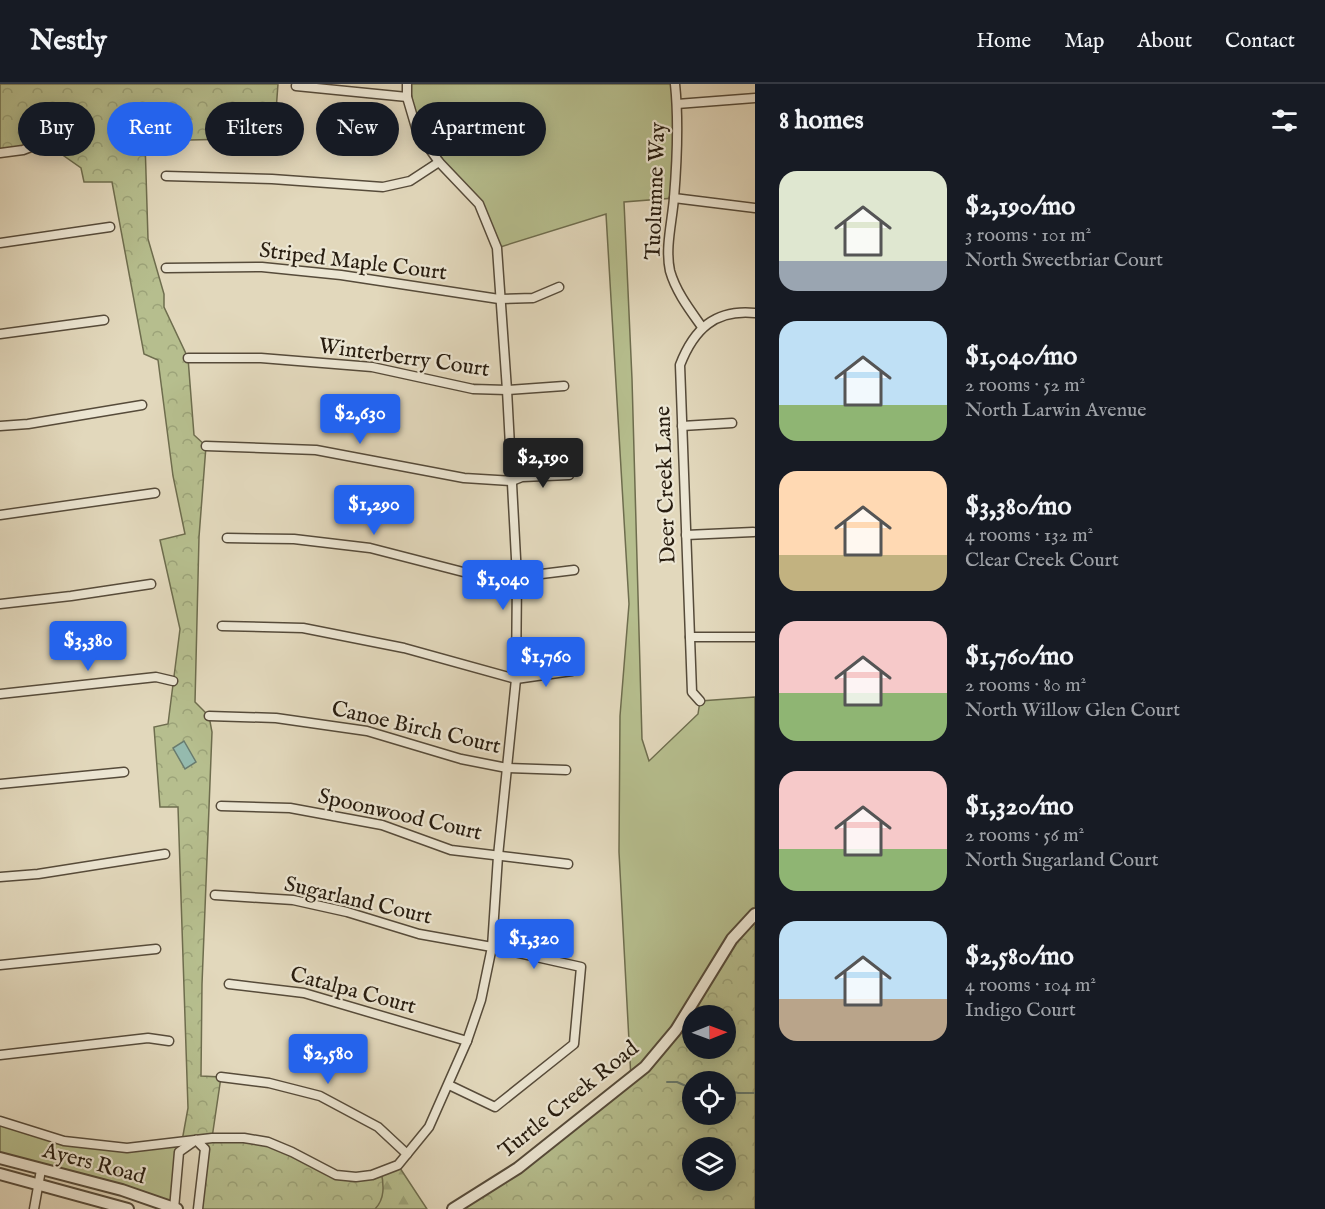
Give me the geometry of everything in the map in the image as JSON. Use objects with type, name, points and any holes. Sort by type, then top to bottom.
[{"type":"street","points":[[0,1121],[64,1141],[127,1148],[196,1140],[244,1138],[268,1142],[336,1174],[356,1177],[372,1175],[398,1165],[429,1127],[467,1041],[481,1000],[492,947],[498,856],[516,678],[517,577],[507,390],[497,248],[479,204],[439,162],[417,131],[407,97],[407,84]]},
{"type":"street","name":"Tuolumne Way","points":[[675,84],[677,104],[674,198],[669,241],[670,271],[681,296],[702,327]]},
{"type":"street","points":[[296,86],[407,97]]},
{"type":"street","points":[[677,104],[755,98]]},
{"type":"street","points":[[0,153],[18,151]]},
{"type":"street","points":[[166,176],[272,179],[383,187],[410,181],[439,162]]},
{"type":"street","points":[[674,198],[755,208]]},
{"type":"street","points":[[0,243],[110,227]]},
{"type":"street","name":"Striped Maple Court","points":[[166,268],[262,267],[341,274],[499,299],[533,298],[559,287]]},
{"type":"street","name":"Deer Creek Lane","points":[[700,701],[692,692],[680,365],[687,346],[702,327],[725,314],[755,313]]},
{"type":"street","points":[[0,334],[104,320]]},
{"type":"street","name":"Winterberry Court","points":[[188,358],[261,358],[372,367],[473,389],[507,390],[564,386]]},
{"type":"street","points":[[0,426],[142,405]]},
{"type":"street","points":[[682,426],[732,423]]},
{"type":"street","points":[[206,446],[316,450],[464,478],[512,481],[522,477],[569,475]]},
{"type":"street","points":[[0,515],[155,493]]},
{"type":"street","points":[[686,536],[753,532]]},
{"type":"street","points":[[227,538],[294,538],[370,548],[471,574],[517,577],[574,570]]},
{"type":"street","points":[[0,604],[151,584]]},
{"type":"street","points":[[222,626],[303,628],[404,648],[516,678],[572,671]]},
{"type":"street","points":[[690,637],[755,637]]},
{"type":"street","points":[[0,694],[156,677],[173,681]]},
{"type":"street","name":"Canoe Birch Court","points":[[209,716],[276,718],[367,730],[461,759],[507,768],[566,770]]},
{"type":"street","points":[[0,784],[124,772]]},
{"type":"street","name":"Spoonwood Court","points":[[220,806],[290,808],[382,825],[451,850],[568,864]]},
{"type":"street","points":[[0,877],[165,854]]},
{"type":"street","name":"Sugarland Court","points":[[215,895],[293,900],[346,912],[419,934],[492,947],[581,967],[574,1044],[495,1107],[449,1085]]},
{"type":"street","name":"Turtle Creek Road","points":[[453,1209],[518,1168],[645,1067],[676,1030],[732,939],[755,914]]},
{"type":"street","points":[[0,965],[156,949]]},
{"type":"street","name":"Catalpa Court","points":[[229,984],[304,993],[467,1041]]},
{"type":"street","points":[[0,1055],[148,1038],[170,1041]]},
{"type":"street","points":[[221,1077],[269,1083],[320,1096],[378,1127],[407,1154]]},
{"type":"street","points":[[175,1209],[179,1152],[196,1140]]},
{"type":"street","points":[[196,1140],[205,1149],[198,1209]]},
{"type":"street","name":"Ayers Road","points":[[0,1158],[122,1190],[175,1209]]},
{"type":"street","points":[[34,1209],[41,1170]]},
{"type":"street","name":"Ayers Road","points":[[0,1174],[128,1209]]},
{"type":"green space","points":[[0,84],[278,84],[277,102],[205,102],[205,140],[193,140],[193,102],[107,102],[107,156],[145,156],[148,239],[164,294],[164,307],[188,358],[194,435],[206,446],[199,537],[195,702],[209,716],[212,732],[202,984],[201,1076],[221,1077],[212,1138],[268,1142],[336,1175],[381,1171],[383,1192],[381,1201],[375,1209],[198,1209],[205,1149],[196,1140],[182,1141],[188,1108],[178,807],[160,807],[154,727],[168,724],[180,629],[160,540],[185,534],[173,476],[158,360],[144,354],[112,182],[84,182],[81,168],[64,156],[95,156],[95,102],[18,102],[18,148],[0,153]]},
{"type":"green space","points":[[407,84],[675,84],[674,198],[624,202],[632,379],[642,739],[649,761],[698,714],[700,701],[755,697],[755,914],[693,1005],[682,1005],[682,1021],[676,1030],[631,1079],[619,852],[620,716],[629,604],[606,214],[497,248],[479,204],[438,156],[546,156],[546,102],[411,103]]},
{"type":"green space","points":[[755,914],[755,1209],[453,1209],[475,1196],[645,1067],[682,1016],[682,1059],[736,1059],[736,1005],[690,1005]]},
{"type":"green space","points":[[0,1121],[64,1141],[127,1148],[182,1141],[174,1208],[0,1158]]},
{"type":"green space","points":[[398,1165],[427,1209],[366,1209],[381,1171]]},
{"type":"water","points":[[184,741],[196,762],[185,769],[173,748]]},
{"type":"waterway","points":[[667,1082],[682,1084]]},
{"type":"waterway","points":[[736,1092],[755,1093]]}]
